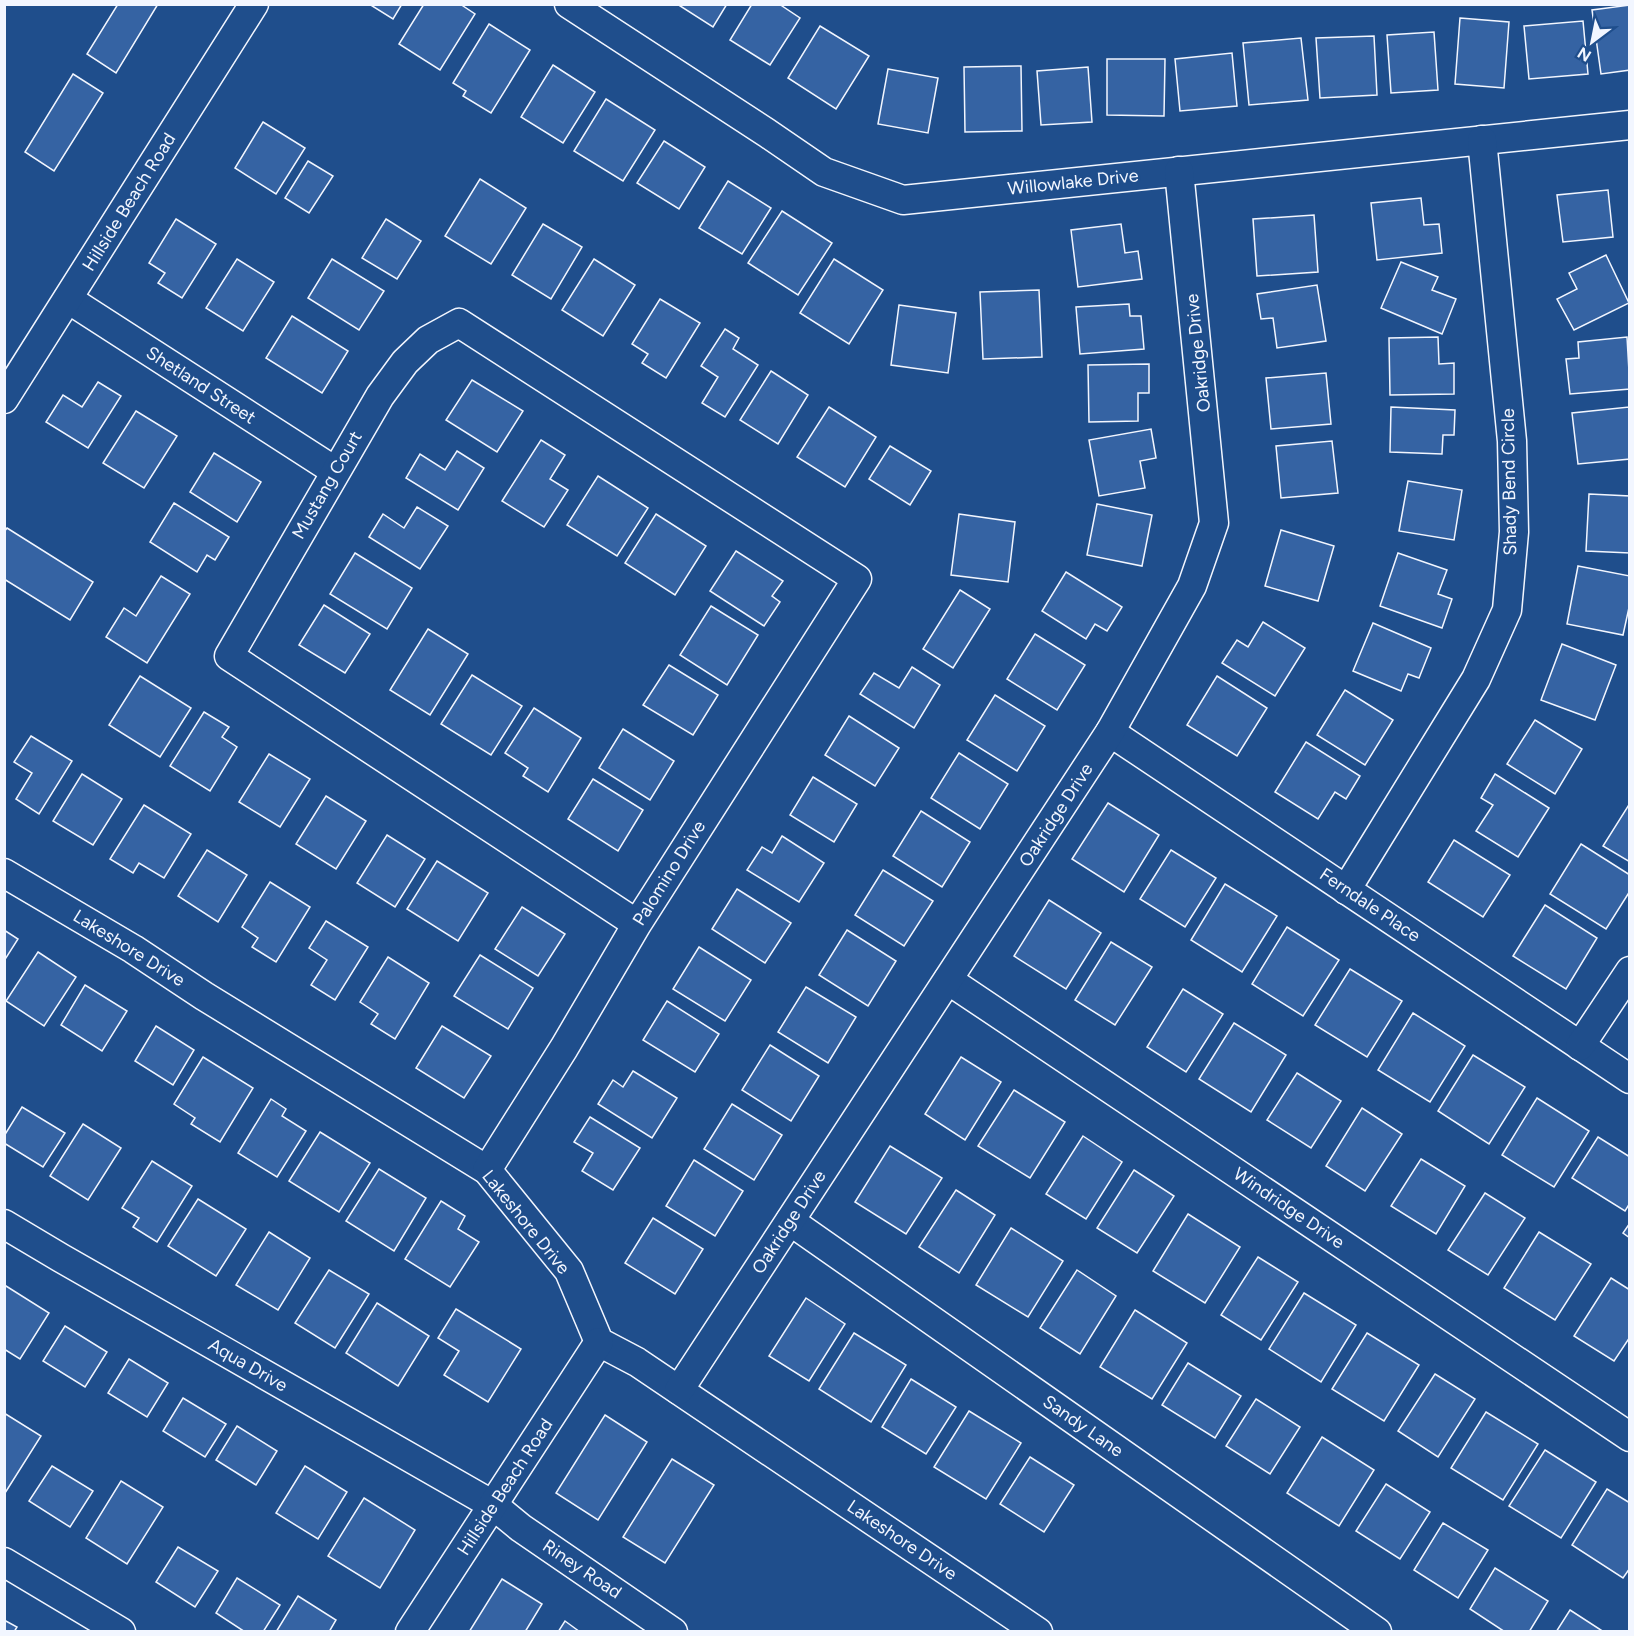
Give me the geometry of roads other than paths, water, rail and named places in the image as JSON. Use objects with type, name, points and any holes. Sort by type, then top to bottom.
[{"type":"street","name":"Hillside Beach Road","points":[[4,399],[254,4]]},
{"type":"street","name":"Willowlake Drive","points":[[569,4],[824,172],[903,200],[1629,125]]},
{"type":"street","name":"Shady Bend Circle","points":[[1346,890],[1476,678],[1507,610],[1514,532],[1512,441],[1482,140]]},
{"type":"street","name":"Oakridge Drive","points":[[679,1389],[1110,732],[1192,586],[1214,523],[1179,171]]},
{"type":"street","name":"Shetland Street","points":[[68,299],[335,471]]},
{"type":"street","name":"Mustang Court","points":[[637,924],[229,656],[380,396],[405,362],[428,340],[459,323],[857,579]]},
{"type":"street","name":"Palomino Drive","points":[[487,1170],[564,1048],[637,924],[857,579]]},
{"type":"street","name":"Ferndale Place","points":[[1110,732],[1629,1079]]},
{"type":"street","name":"Lakeshore Drive","points":[[4,873],[133,949],[204,996],[487,1170],[569,1271],[599,1342],[637,1362],[679,1389],[1038,1632]]},
{"type":"street","points":[[1580,1046],[1629,971]]},
{"type":"street","name":"Windridge Drive","points":[[948,980],[1629,1437]]},
{"type":"street","name":"Sandy Lane","points":[[790,1221],[1377,1632]]},
{"type":"street","name":"Aqua Drive","points":[[4,1224],[493,1506]]},
{"type":"street","name":"Hillside Beach Road","points":[[410,1632],[599,1342]]},
{"type":"street","name":"Riney Road","points":[[493,1506],[521,1528],[673,1632]]},
{"type":"street","points":[[4,1562],[121,1632]]}]
